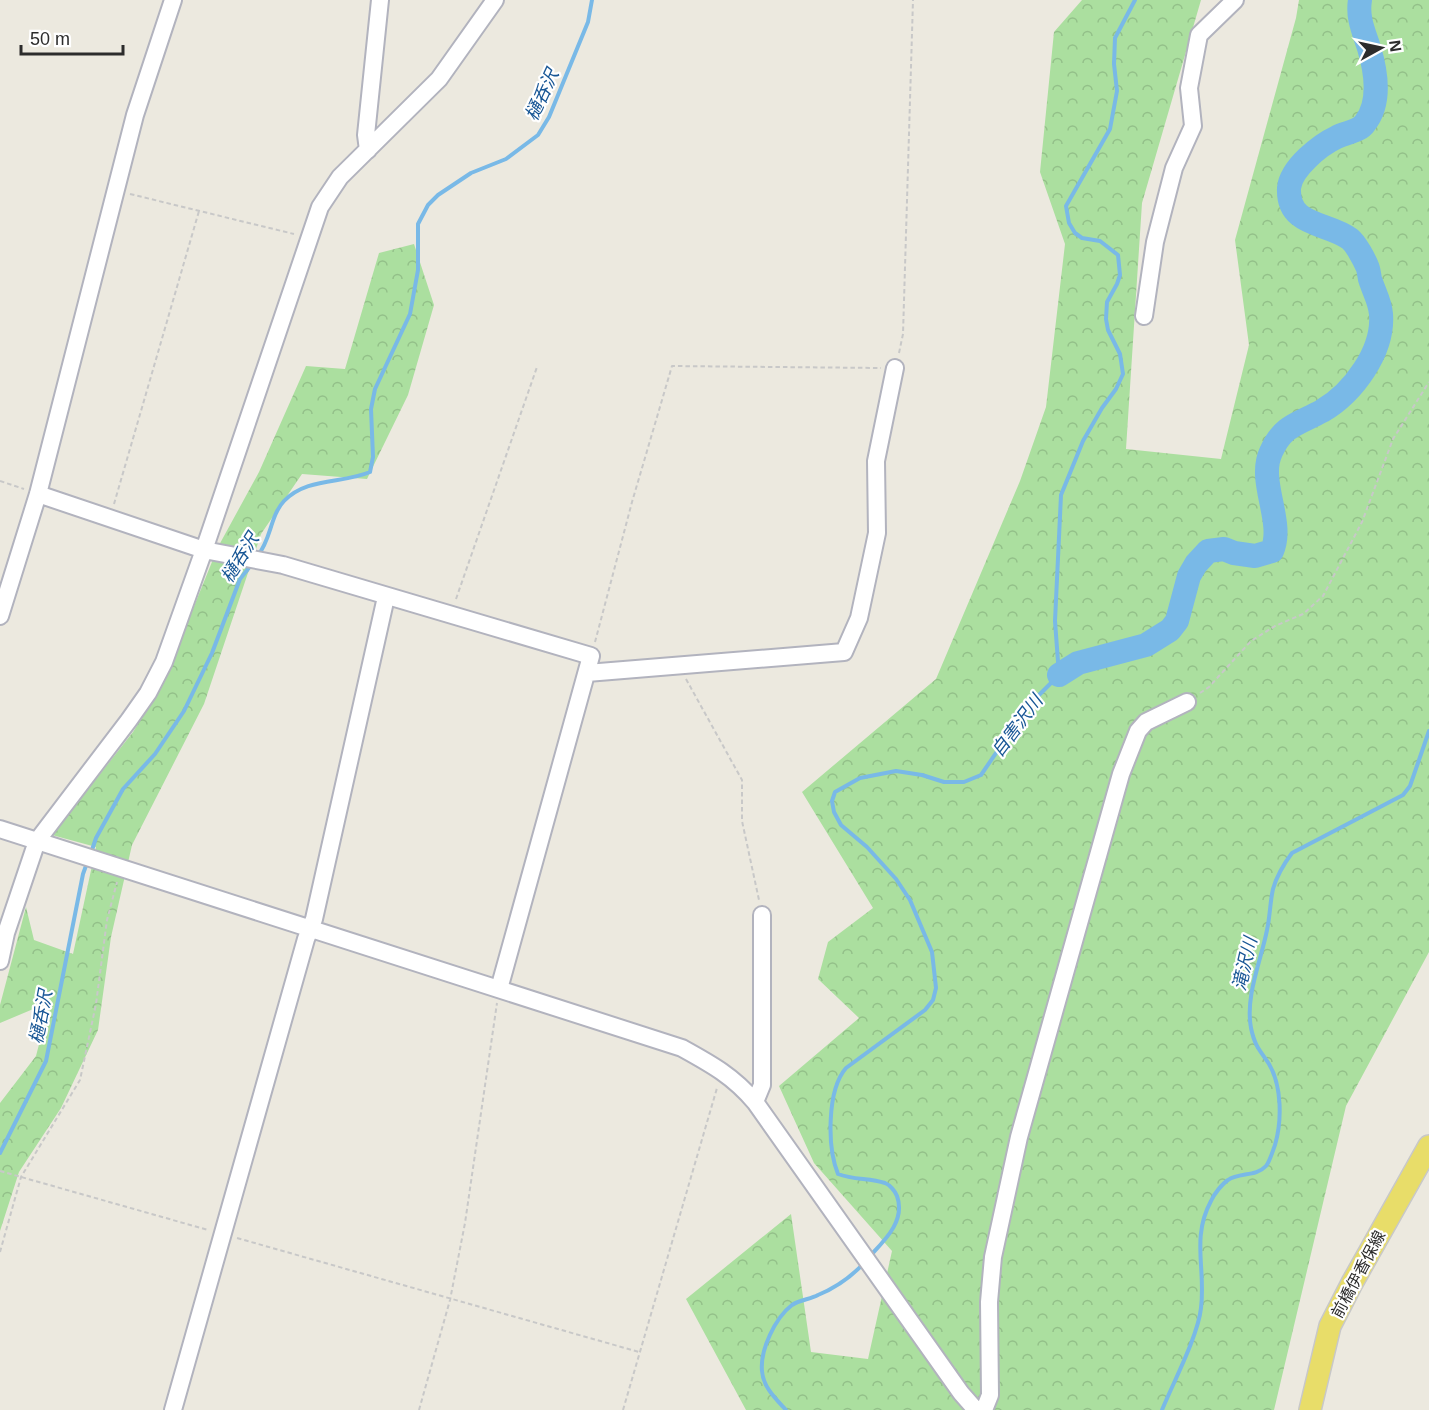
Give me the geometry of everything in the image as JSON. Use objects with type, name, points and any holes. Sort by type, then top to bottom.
[{"type":"main road","name":"前橋伊香保線","points":[[1310,1410],[1330,1326],[1429,1146]]},
{"type":"street","points":[[0,616],[38,494],[135,115],[173,0]]},
{"type":"street","points":[[368,150],[366,135],[380,0]]},
{"type":"street","points":[[0,961],[6,933],[36,841],[129,720],[148,693],[164,662],[320,207],[329,190],[440,79],[495,0]]},
{"type":"street","points":[[1144,316],[1155,242],[1174,168],[1193,126],[1189,88],[1199,35],[1234,0]]},
{"type":"street","points":[[587,673],[844,652],[859,618],[877,533],[876,461],[896,368]]},
{"type":"street","points":[[38,494],[204,550],[283,565],[591,656],[499,989]]},
{"type":"street","points":[[173,1410],[314,919],[386,597]]},
{"type":"street","points":[[984,1410],[990,1395],[989,1302],[995,1246],[1019,1137],[1118,786],[1138,731],[1146,722],[1187,702]]},
{"type":"street","points":[[0,829],[682,1048],[723,1071],[742,1086],[755,1102],[961,1393],[976,1410]]},
{"type":"street","points":[[755,1102],[762,1085],[762,915]]},
{"type":"path","points":[[591,656],[632,502],[672,366],[896,368],[903,333],[913,0]]},
{"type":"path","points":[[116,190],[309,237]]},
{"type":"path","points":[[110,519],[200,211]]},
{"type":"path","points":[[450,615],[537,367]]},
{"type":"path","points":[[1187,702],[1209,687],[1251,641],[1275,626],[1303,614],[1323,596],[1362,522],[1393,439],[1429,382]]},
{"type":"path","points":[[0,481],[38,494]]},
{"type":"path","points":[[678,666],[742,780],[742,821],[762,915]]},
{"type":"path","points":[[0,1252],[21,1177],[80,1080],[96,1004],[107,920],[121,868]]},
{"type":"path","points":[[419,1410],[450,1300],[465,1223],[499,989]]},
{"type":"path","points":[[623,1410],[711,1104],[723,1071]]},
{"type":"path","points":[[0,1171],[639,1352]]},
{"type":"green space","points":[[1082,0],[1201,0],[1142,203],[1126,449],[1221,459],[1249,345],[1235,240],[1299,0],[1429,0],[1429,952],[1346,1106],[1274,1410],[746,1410],[686,1299],[791,1214],[811,1352],[868,1359],[892,1251],[814,1163],[779,1086],[859,1018],[818,979],[828,942],[873,908],[802,792],[936,679],[1020,481],[1046,407],[1065,244],[1040,172],[1054,32]]},
{"type":"green space","points":[[414,244],[434,305],[408,395],[367,479],[302,474],[261,534],[204,704],[132,845],[111,937],[98,1030],[61,1108],[19,1172],[0,1231],[0,1103],[36,1056],[50,1002],[0,1023],[0,1005],[26,907],[34,940],[73,954],[96,847],[52,835],[133,732],[163,683],[218,547],[259,472],[306,366],[345,369],[379,253]]},
{"type":"waterway","name":"樋呑沢","points":[[258,555],[266,542],[279,507],[293,493],[314,484],[370,472],[373,457],[371,409],[375,389],[410,314],[418,270],[418,224],[428,205],[438,195],[471,173],[506,159],[538,135],[549,117],[588,22],[592,0]]},
{"type":"waterway","name":"自害沢川","points":[[869,1257],[892,1230],[899,1214],[899,1205],[896,1194],[887,1184],[838,1174],[834,1163],[831,1134],[835,1090],[846,1068],[925,1010],[933,1000],[936,988],[932,952],[910,900],[896,879],[867,847],[841,825],[834,812],[832,801],[835,792],[860,778],[896,771],[922,775],[944,782],[964,782],[981,775],[1028,706],[1059,675],[1055,621],[1061,495],[1083,441],[1123,374],[1120,354],[1108,330],[1106,319],[1107,302],[1120,275],[1118,255],[1100,241],[1082,238],[1075,233],[1069,223],[1066,206],[1110,129],[1117,91],[1114,64],[1115,38],[1135,0]]},
{"type":"waterway","name":"自害沢川","points":[[1059,675],[1078,663],[1146,645],[1170,630],[1177,621],[1189,576],[1208,551],[1224,549],[1255,556],[1272,551],[1275,527],[1267,476],[1271,452],[1286,431],[1322,411],[1345,393],[1372,356],[1381,328],[1381,314],[1366,263],[1350,239],[1302,217],[1290,201],[1289,188],[1295,173],[1307,158],[1330,141],[1359,128],[1370,115],[1376,87],[1371,57],[1360,19],[1360,0]]},
{"type":"waterway","name":"樋呑沢","points":[[91,853],[96,838],[123,789],[155,754],[184,711],[212,653],[240,579],[252,564]]},
{"type":"waterway","name":"滝沢川","points":[[1162,1410],[1199,1319],[1202,1294],[1200,1241],[1205,1215],[1214,1195],[1226,1182],[1237,1176],[1257,1172],[1266,1166],[1277,1136],[1280,1104],[1276,1083],[1269,1064],[1254,1040],[1250,1016],[1252,991],[1267,930],[1276,879],[1292,853],[1403,795],[1410,786],[1429,731]]},
{"type":"waterway","name":"樋呑沢","points":[[0,1153],[46,1061],[87,863]]},
{"type":"waterway","name":"自害沢川","points":[[786,1410],[767,1387],[763,1377],[763,1354],[770,1335],[780,1318],[792,1305],[831,1289],[864,1263]]}]
